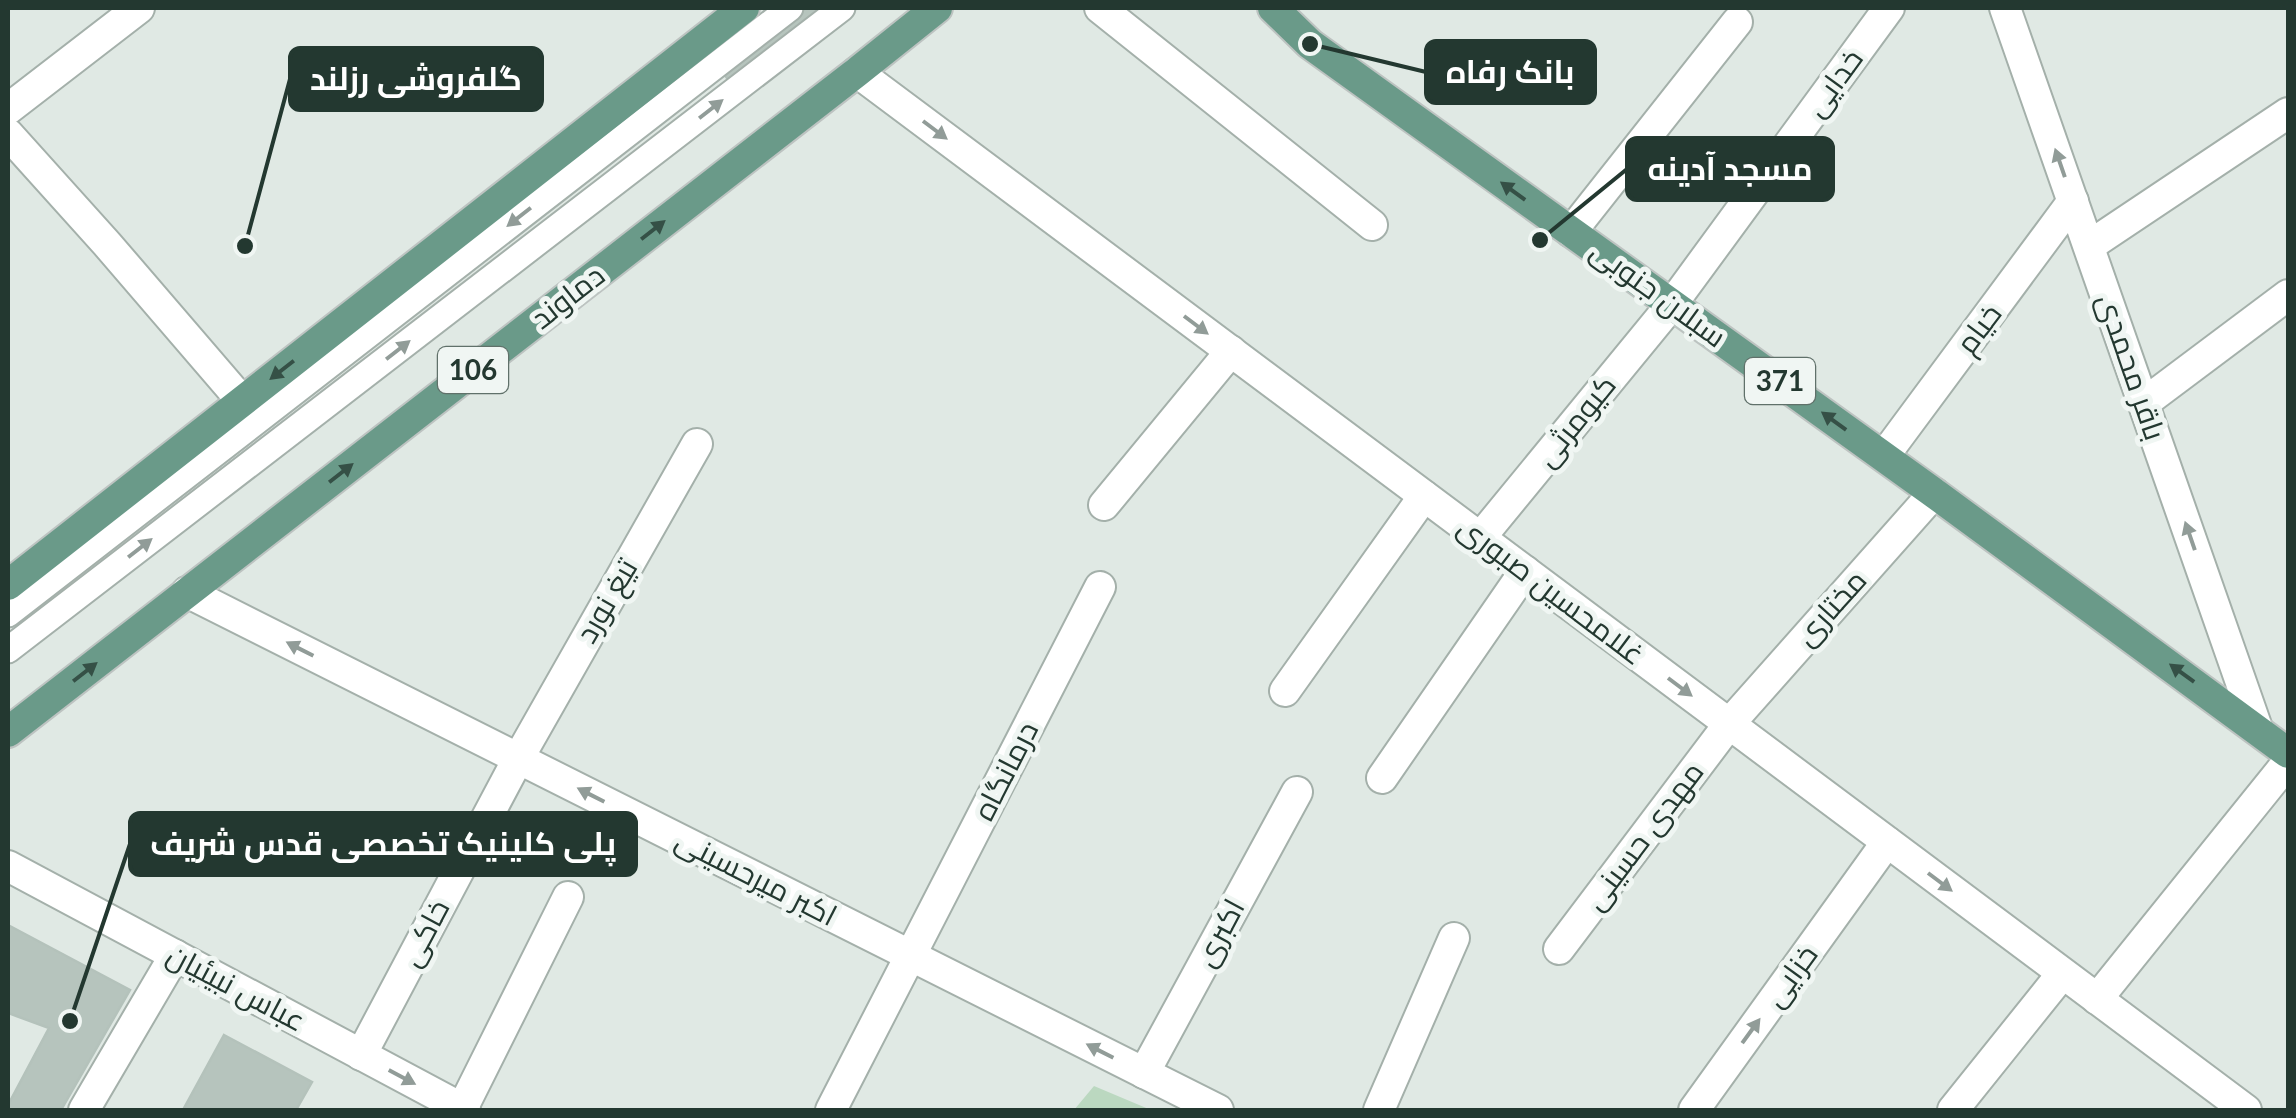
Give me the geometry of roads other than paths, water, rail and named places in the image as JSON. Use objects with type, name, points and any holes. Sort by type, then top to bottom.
[{"type":"main road","points":[[8,585],[744,8]]},
{"type":"main road","name":"دماوند","points":[[8,732],[937,8]]},
{"type":"main road","name":"سبلان جنوبی","points":[[1274,8],[1310,44],[2288,752]]},
{"type":"main road","points":[[1296,8],[1310,44]]},
{"type":"street","points":[[8,109],[139,8]]},
{"type":"street","points":[[1100,8],[1372,225]]},
{"type":"street","name":"خدایی","points":[[1672,304],[1889,8]]},
{"type":"street","name":"باقر محمدی","points":[[2005,8],[2256,728]]},
{"type":"street","points":[[1571,232],[1737,22]]},
{"type":"street","name":"غلامحسین صبوری","points":[[857,72],[2246,1110]]},
{"type":"street","points":[[2088,246],[2288,114]]},
{"type":"street","points":[[8,134],[242,401]]},
{"type":"street","name":"خیام","points":[[1884,456],[2073,202]]},
{"type":"street","points":[[2144,403],[2288,294]]},
{"type":"street","name":"کیومرثی","points":[[1480,538],[1672,304]]},
{"type":"street","points":[[1104,505],[1231,351]]},
{"type":"street","name":"تیغ نورد","points":[[518,758],[697,444]]},
{"type":"street","name":"مختاری","points":[[1728,724],[1934,493]]},
{"type":"street","points":[[1285,691],[1424,496]]},
{"type":"street","points":[[1382,778],[1525,571]]},
{"type":"street","name":"درمانگاه","points":[[831,1110],[1100,587]]},
{"type":"street","name":"اکبر میرحسینی","points":[[187,592],[1218,1110]]},
{"type":"street","name":"مهدی حسینی","points":[[1559,949],[1728,724]]},
{"type":"street","name":"خاکی","points":[[361,1055],[518,758]]},
{"type":"street","points":[[2097,999],[2288,762]]},
{"type":"street","name":"اکبری","points":[[1144,1073],[1296,792]]},
{"type":"street","name":"خزایی","points":[[1694,1110],[1888,842]]},
{"type":"street","name":"عباس نبیئیان","points":[[8,866],[463,1110]]},
{"type":"street","points":[[463,1110],[568,897]]},
{"type":"street","points":[[1379,1110],[1454,938]]},
{"type":"street","points":[[84,1110],[175,955]]},
{"type":"street","points":[[1953,1110],[2062,974]]},
{"type":"lane","points":[[8,614],[790,8]]},
{"type":"lane","points":[[8,650],[842,8]]},
{"type":"place","name":"بانک رفاه","points":[[1310,44]]},
{"type":"place","name":"مسجد آدینه","points":[[1540,240]]},
{"type":"place","name":"گلفروشی رزلند","points":[[245,246]]},
{"type":"place","name":"پلی کلینیک تخصصی قدس شریف","points":[[70,1021]]}]
